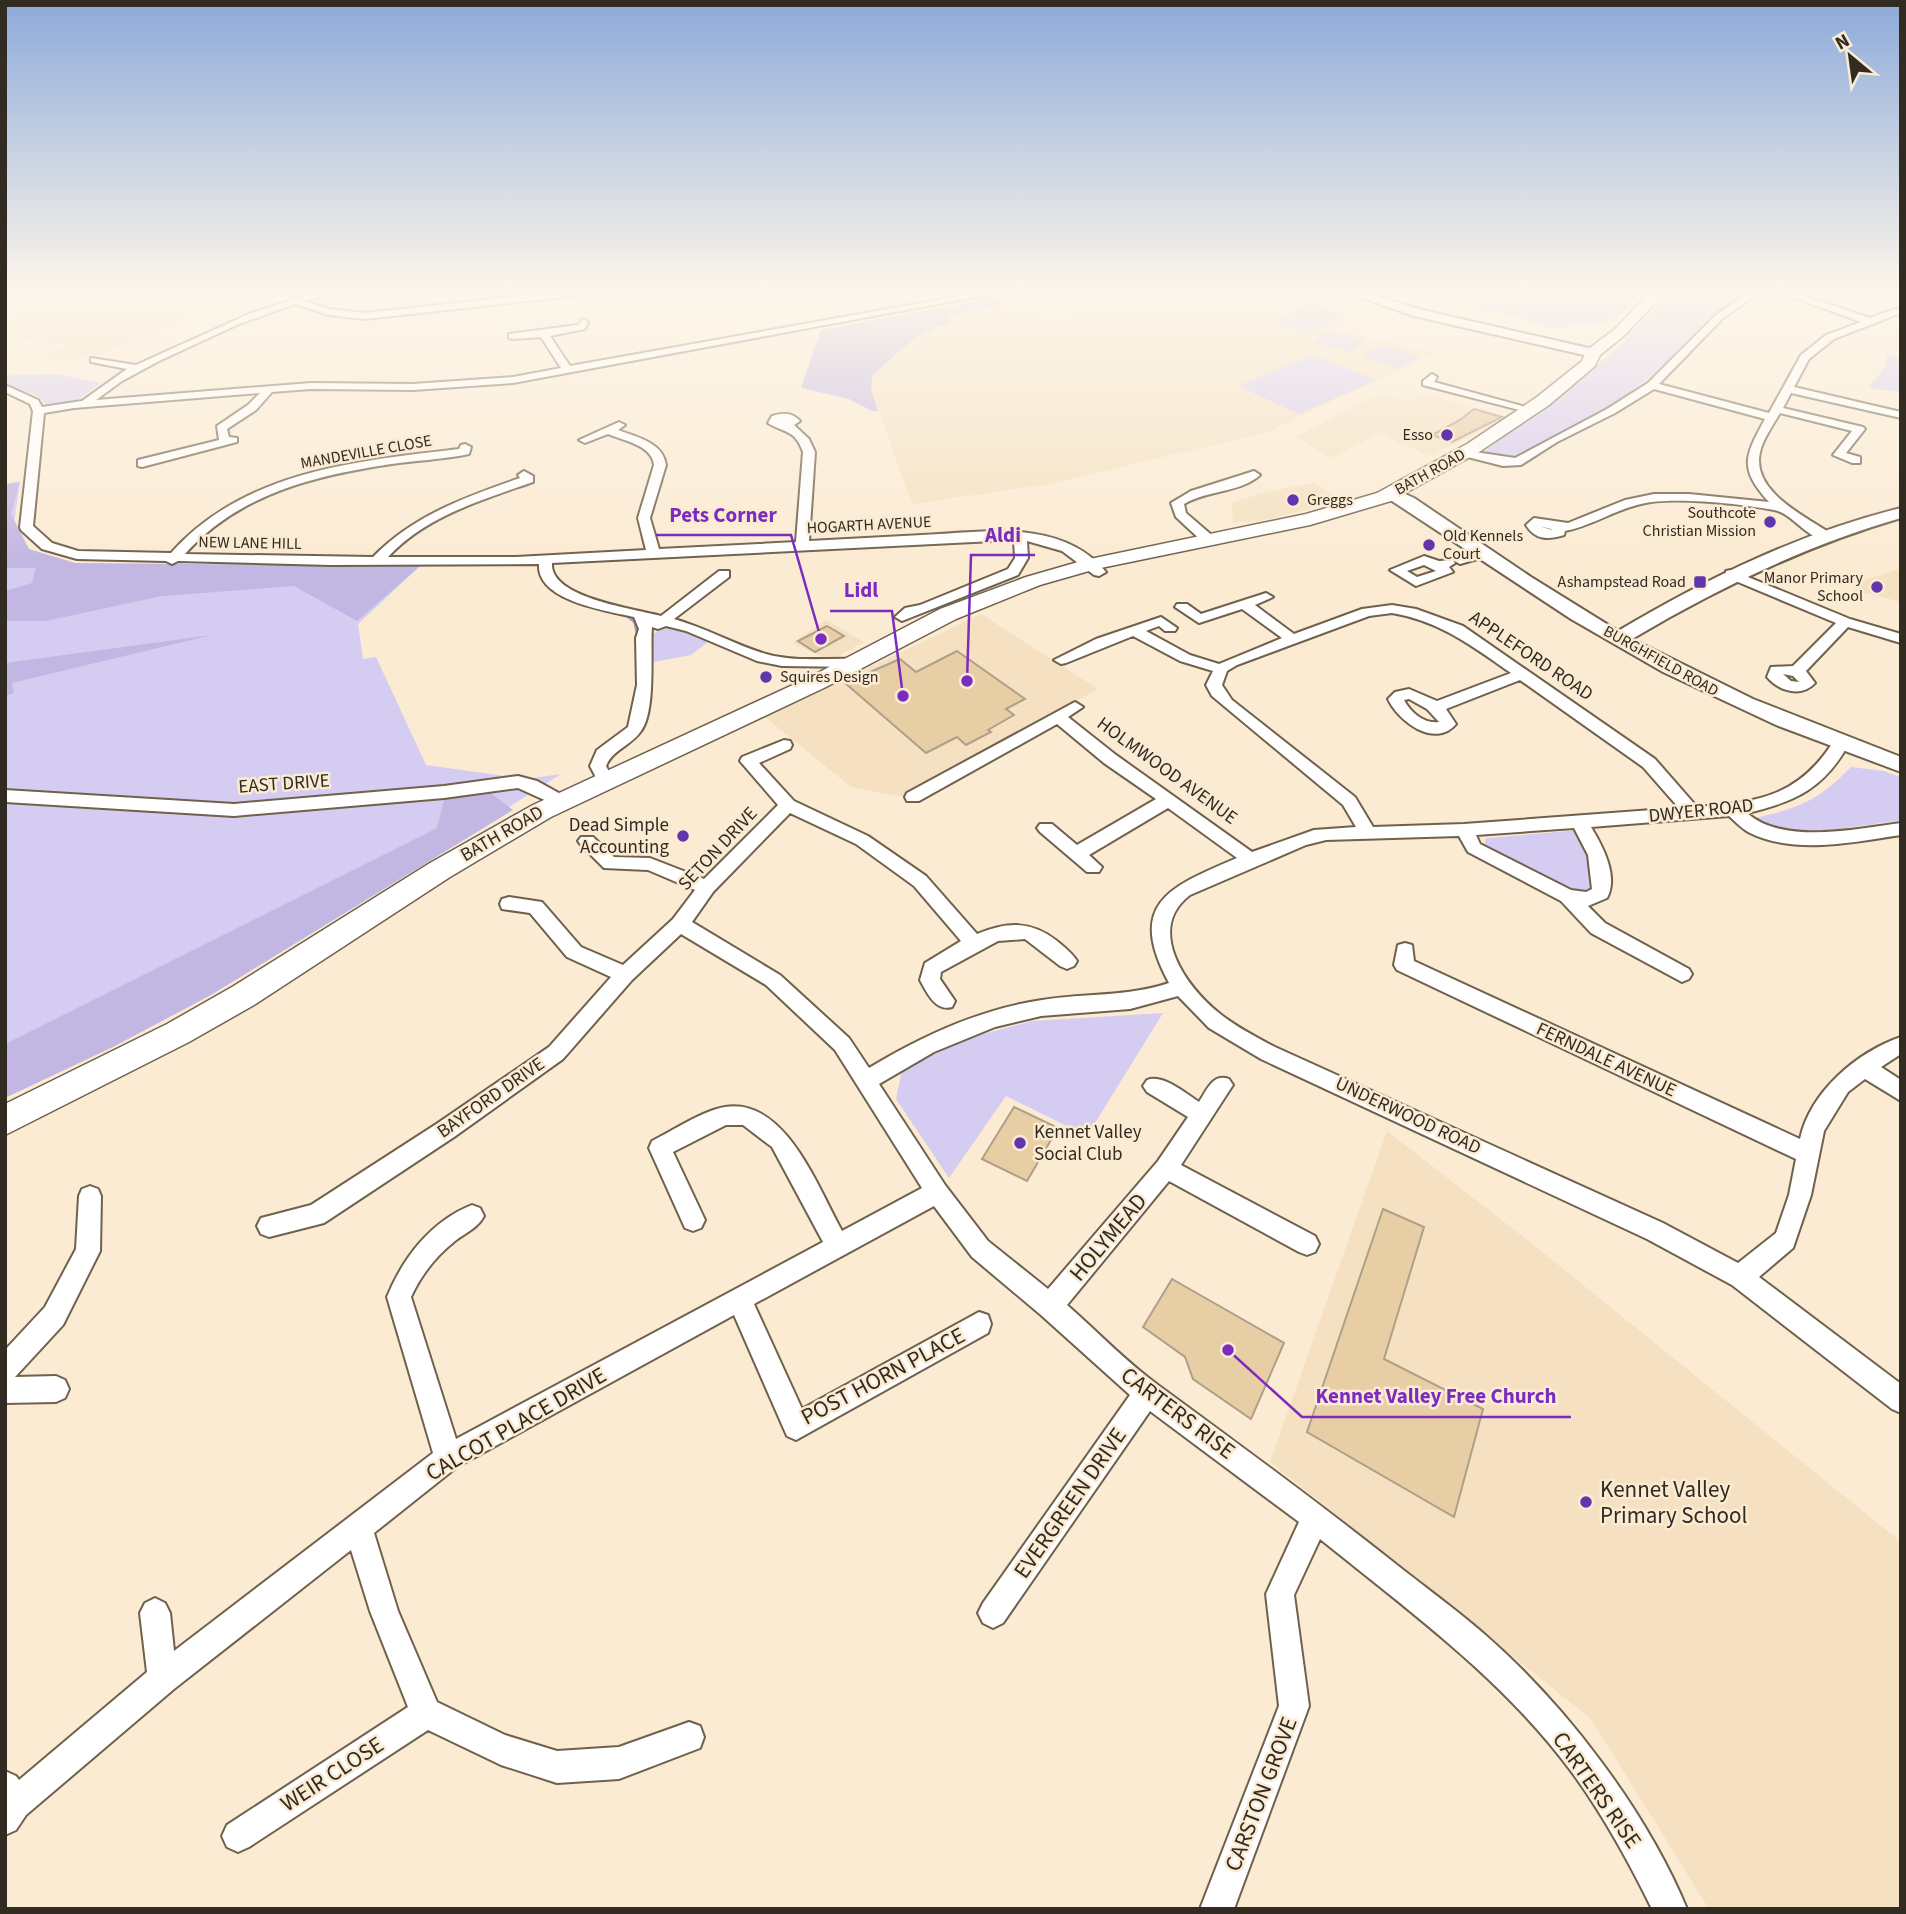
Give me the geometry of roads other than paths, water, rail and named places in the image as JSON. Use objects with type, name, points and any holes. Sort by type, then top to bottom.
[{"type":"main road","name":"BATH ROAD","points":[[5,1121],[178,1033],[243,996],[467,853],[560,801],[762,708],[948,614],[1020,588],[1038,588],[1095,568],[1134,562],[1148,554],[1334,514],[1388,495],[1470,455],[1568,380]]},
{"type":"street","points":[[85,404],[113,380]]},
{"type":"street","points":[[5,388],[34,402],[39,411],[85,404],[311,386],[413,387],[466,385],[498,380]]},
{"type":"street","points":[[1470,455],[1517,462],[1553,440],[1611,411],[1657,380]]},
{"type":"street","points":[[1791,380],[1754,450],[1752,469],[1763,488],[1780,506],[1825,536]]},
{"type":"street","points":[[1427,383],[1531,410]]},
{"type":"street","points":[[1652,385],[1773,413],[1859,429],[1839,455],[1856,460]]},
{"type":"street","points":[[142,463],[229,441],[220,428],[230,419],[253,409],[270,389]]},
{"type":"street","points":[[1786,389],[1901,415]]},
{"type":"street","name":"NEW LANE HILL","points":[[39,411],[26,527],[47,546],[77,555],[172,560],[546,559]]},
{"type":"street","points":[[788,425],[805,441],[809,452],[802,546]]},
{"type":"street","points":[[585,440],[614,428],[650,447],[659,456],[660,465],[644,518],[654,554]]},
{"type":"street","name":"MANDEVILLE CLOSE","points":[[172,560],[209,523],[266,491],[307,477],[404,459],[465,452]]},
{"type":"street","points":[[1210,541],[1181,514],[1177,503],[1186,496],[1244,481],[1254,475]]},
{"type":"street","points":[[377,561],[406,535],[430,519],[481,496],[529,480]]},
{"type":"street","name":"BURGHFIELD ROAD","points":[[1388,495],[1438,523],[1618,639],[1734,701],[1901,765]]},
{"type":"street","points":[[1558,528],[1575,526],[1640,500],[1661,498],[1780,506]]},
{"type":"street","points":[[1618,639],[1674,604],[1731,575],[1825,536],[1901,513]]},
{"type":"street","points":[[902,617],[910,611],[923,609],[1013,572],[1021,564],[1021,536]]},
{"type":"street","name":"HOGARTH AVENUE","points":[[546,559],[1021,536],[1069,547],[1095,568]]},
{"type":"street","points":[[1449,563],[1483,553]]},
{"type":"street","points":[[546,559],[545,569],[559,591],[617,608],[643,622],[667,621],[762,658],[782,662],[854,663]]},
{"type":"street","points":[[667,621],[699,591],[724,574]]},
{"type":"street","points":[[1731,575],[1845,622],[1901,639]]},
{"type":"street","points":[[1182,607],[1199,619],[1266,597]]},
{"type":"street","points":[[1244,604],[1292,639]]},
{"type":"street","name":"APPLEFORD ROAD","points":[[1221,669],[1232,662],[1367,612],[1411,612],[1458,629],[1649,763],[1693,813]]},
{"type":"street","points":[[1061,660],[1161,621],[1170,628]]},
{"type":"street","points":[[605,779],[598,766],[603,754],[635,729],[645,685],[643,622]]},
{"type":"street","points":[[1796,672],[1845,622]]},
{"type":"street","points":[[1134,630],[1185,658],[1221,669],[1214,685],[1217,693],[1349,801],[1368,832]]},
{"type":"street","points":[[1434,708],[1522,674]]},
{"type":"street","name":"HOLMWOOD AVENUE","points":[[913,797],[1075,708]]},
{"type":"street","name":"HOLMWOOD AVENUE","points":[[1058,717],[1250,860]]},
{"type":"street","name":"DWYER ROAD","points":[[1368,832],[1464,830],[1733,810],[1769,803],[1803,787],[1821,774],[1836,755],[1841,743]]},
{"type":"street","points":[[784,745],[748,761],[789,805],[862,840],[920,881],[973,942]]},
{"type":"street","name":"EAST DRIVE","points":[[5,796],[234,810],[444,792],[518,782],[531,785],[560,801]]},
{"type":"street","points":[[1076,854],[1168,800]]},
{"type":"street","name":"SETON DRIVE","points":[[680,924],[707,887],[789,805]]},
{"type":"street","points":[[1733,810],[1756,829],[1774,833],[1835,838],[1901,829]]},
{"type":"street","points":[[1464,830],[1474,848],[1567,896],[1587,900],[1601,894],[1603,880],[1595,849],[1578,821]]},
{"type":"street","points":[[1046,828],[1093,867]]},
{"type":"street","name":"UNDERWOOD ROAD","points":[[1368,832],[1306,837],[1250,860],[1183,892],[1171,901],[1158,926],[1161,947],[1183,986],[1208,1017],[1268,1053],[1642,1225],[1740,1278],[1901,1400]]},
{"type":"street","points":[[587,841],[610,863],[650,864],[707,887]]},
{"type":"street","points":[[1567,896],[1598,928],[1682,974]]},
{"type":"street","points":[[509,904],[535,907],[574,952],[625,975]]},
{"type":"street","name":"BAYFORD DRIVE","points":[[269,1226],[316,1215],[446,1130],[556,1053],[625,975],[680,924]]},
{"type":"street","name":"CARTERS RISE","points":[[680,924],[773,980],[842,1044],[937,1192],[980,1249],[1051,1306],[1147,1393],[1206,1434],[1316,1518],[1474,1645],[1542,1713],[1581,1760],[1645,1860],[1670,1909]]},
{"type":"street","points":[[945,1001],[930,980],[932,968],[973,942],[1012,931],[1030,932],[1067,961]]},
{"type":"street","name":"FERNDALE AVENUE","points":[[1402,965],[1809,1154]]},
{"type":"street","points":[[865,1082],[902,1057],[948,1036],[1012,1015],[1040,1008],[1141,999],[1183,986]]},
{"type":"street","points":[[1740,1278],[1785,1240],[1800,1195],[1813,1131],[1821,1114],[1841,1086],[1864,1066],[1901,1045]]},
{"type":"street","points":[[1864,1066],[1901,1092]]},
{"type":"street","name":"HOLYMEAD","points":[[1051,1306],[1166,1168],[1222,1085]]},
{"type":"street","points":[[1154,1086],[1201,1114]]},
{"type":"street","points":[[692,1220],[660,1148],[724,1116],[747,1115],[780,1140],[838,1247]]},
{"type":"street","points":[[1166,1168],[1307,1244]]},
{"type":"street","name":"CALCOT PLACE DRIVE","points":[[9,1803],[163,1678],[448,1458],[937,1192]]},
{"type":"street","points":[[5,1369],[54,1316],[88,1251],[90,1196]]},
{"type":"street","points":[[448,1458],[399,1297],[416,1263],[447,1232],[472,1216]]},
{"type":"street","name":"POST HORN PLACE","points":[[740,1301],[796,1427],[979,1324]]},
{"type":"street","points":[[5,1390],[56,1389]]},
{"type":"street","name":"EVERGREEN DRIVE","points":[[993,1613],[1147,1393]]},
{"type":"street","name":"CARSTON GROVE","points":[[1217,1909],[1294,1706],[1280,1594],[1316,1518]]},
{"type":"street","points":[[358,1526],[384,1611],[426,1713],[501,1749],[557,1767],[619,1763],[689,1737]]},
{"type":"street","points":[[155,1613],[163,1678]]},
{"type":"street","name":"WEIR CLOSE","points":[[238,1836],[426,1713]]},
{"type":"waterway","points":[[624,613],[635,622],[638,637]]},
{"type":"place","name":"Esso","points":[[1447,435]]},
{"type":"place","name":"Greggs","points":[[1293,500]]},
{"type":"place","name":"Southcote Christian Mission","points":[[1770,522]]},
{"type":"place","name":"Old Kennels Court","points":[[1429,545]]},
{"type":"place","name":"Ashampstead Road","points":[[1700,582]]},
{"type":"place","name":"Manor Primary School","points":[[1877,587]]},
{"type":"place","name":"Pets Corner","points":[[821,639]]},
{"type":"place","name":"Squires Design","points":[[766,677]]},
{"type":"place","name":"Aldi","points":[[967,681]]},
{"type":"place","name":"Lidl","points":[[903,696]]},
{"type":"place","name":"Dead Simple Accounting","points":[[683,836]]},
{"type":"place","name":"Kennet Valley Social Club","points":[[1020,1143]]},
{"type":"place","name":"Kennet Valley Free Church","points":[[1228,1350]]},
{"type":"place","name":"Kennet Valley Primary School","points":[[1586,1502]]}]
